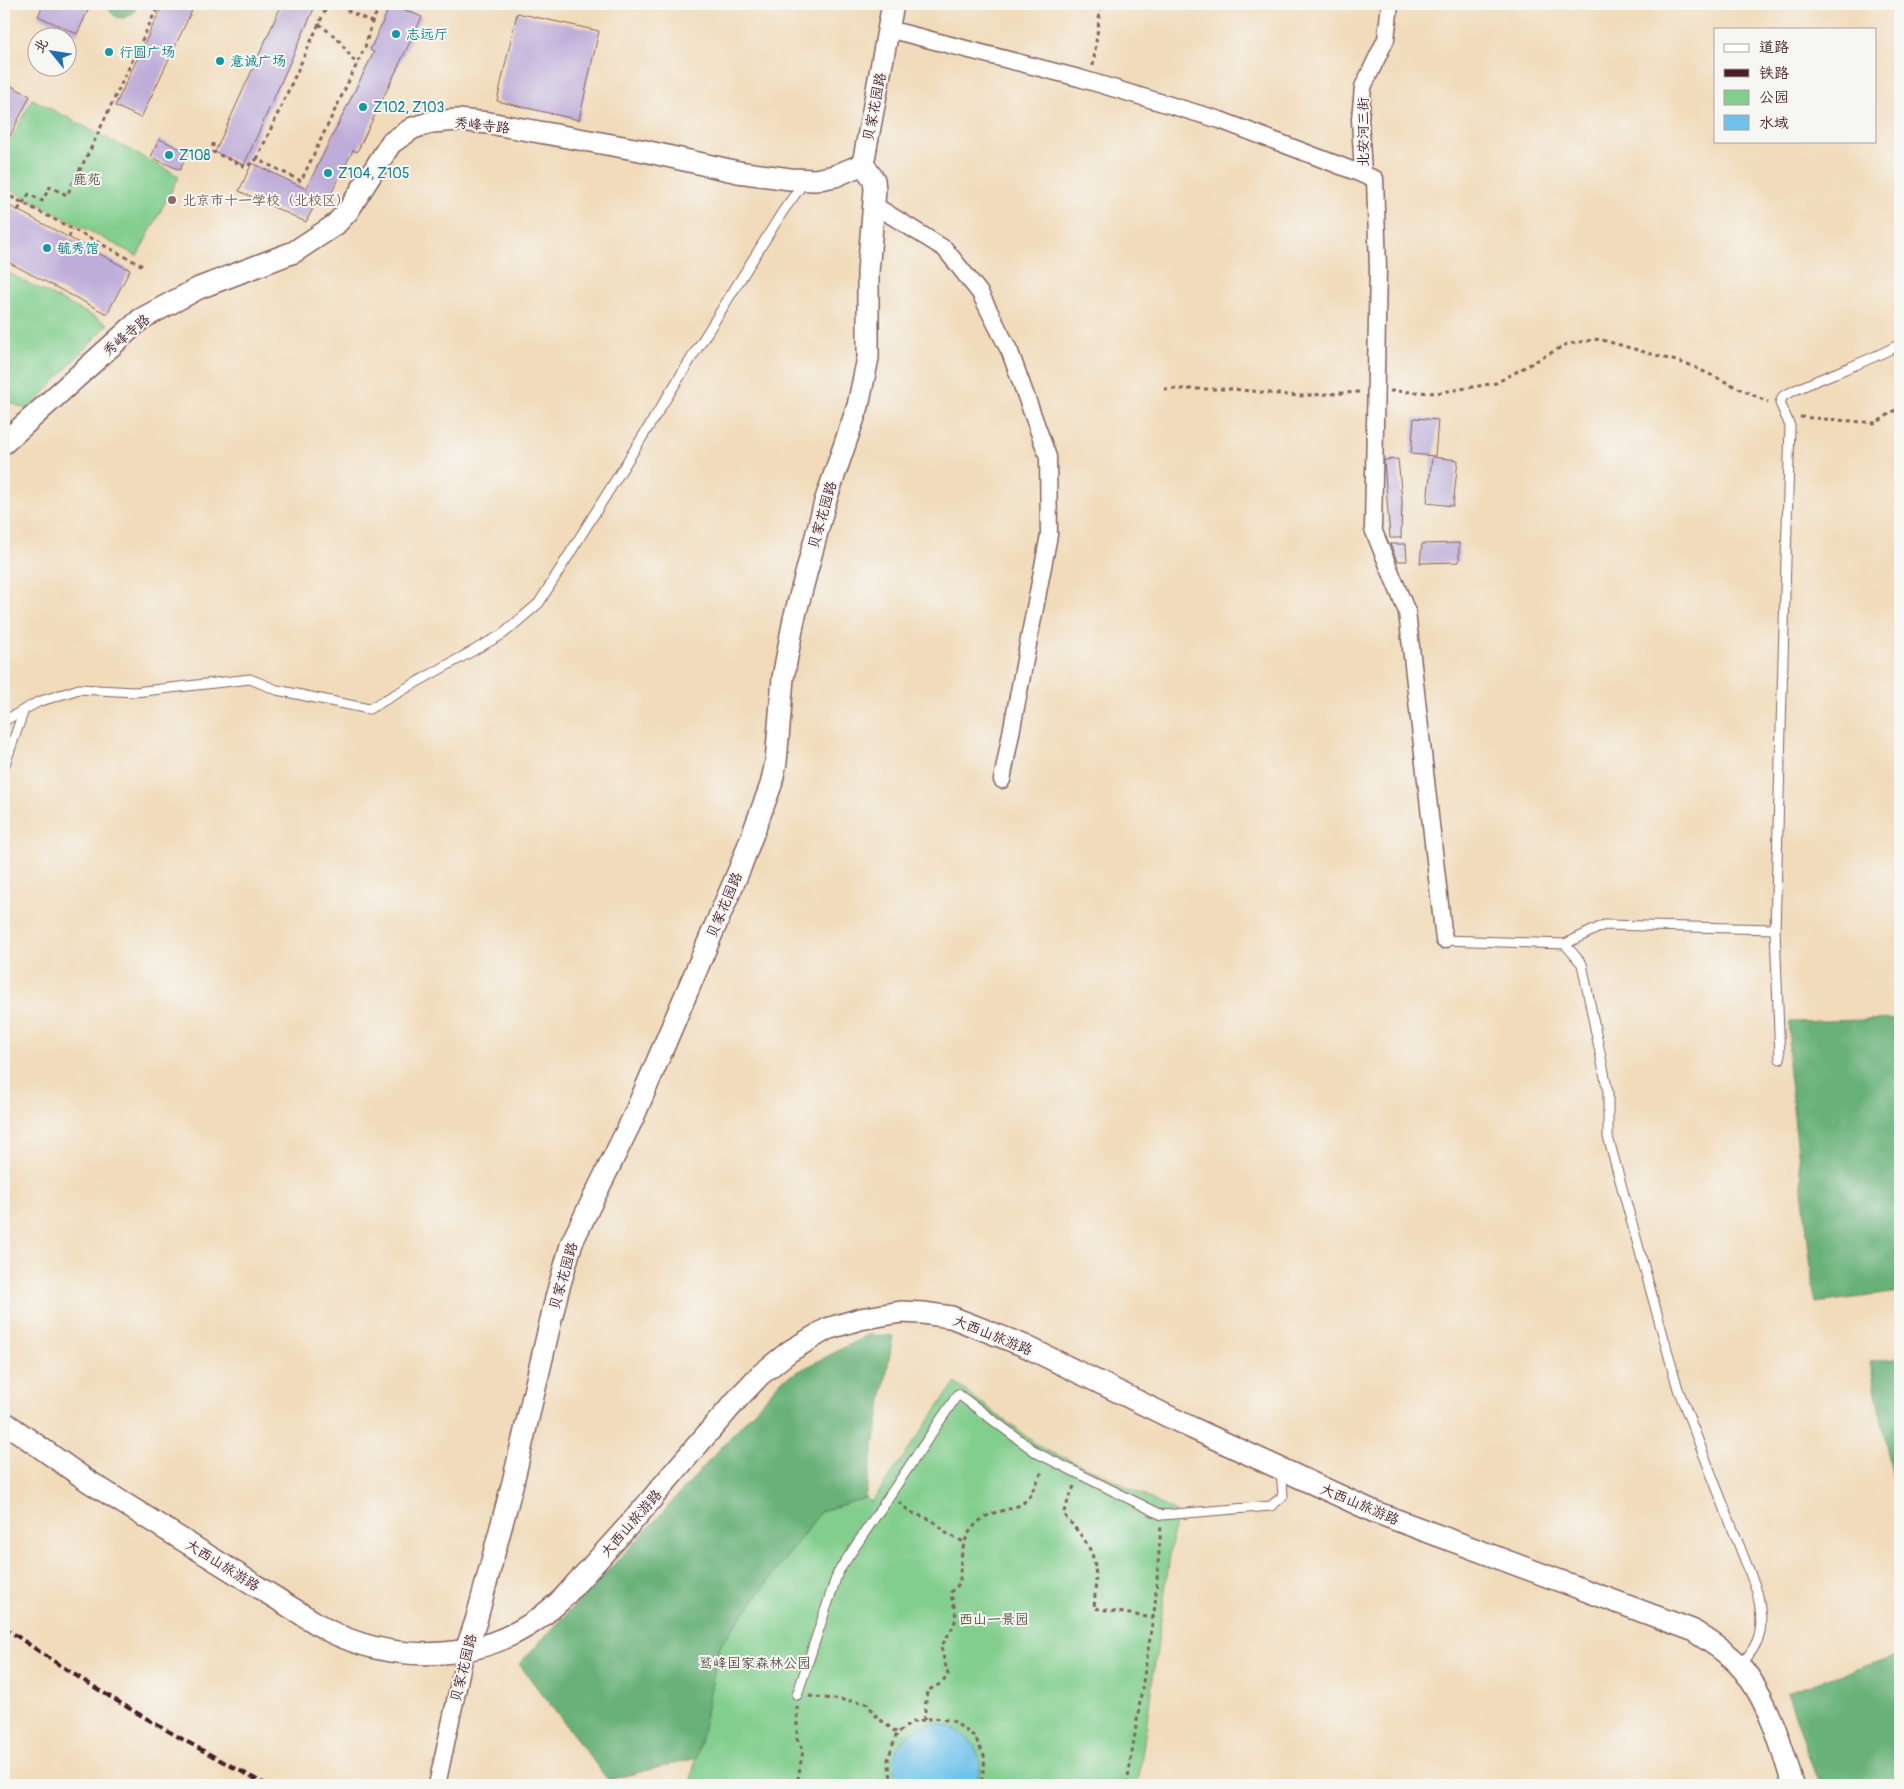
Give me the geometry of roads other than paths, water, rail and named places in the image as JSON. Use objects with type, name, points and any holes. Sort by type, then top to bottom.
[{"type":"street","name":"贝家花园路","points":[[437,1785],[466,1650],[476,1620],[513,1482],[557,1294],[572,1242],[633,1118],[740,868],[773,776],[783,678],[794,619],[825,502],[858,406],[868,358],[868,272],[874,205],[874,180],[863,164],[893,4]]},
{"type":"street","name":"北安河三街","points":[[1363,175],[1360,119],[1363,87],[1386,39],[1390,4]]},
{"type":"street","points":[[888,29],[1092,82],[1220,120],[1375,179],[1378,268],[1372,529],[1407,612],[1444,940]]},
{"type":"street","name":"秀峰寺路","points":[[4,443],[141,319],[199,288],[294,252],[335,225],[348,211],[391,143],[413,128],[432,122],[457,120],[489,123],[657,154],[738,172],[806,179],[835,176],[863,164]]},
{"type":"street","points":[[874,205],[944,249],[980,293],[1010,352],[1048,457],[1049,535],[1002,780]]},
{"type":"street","name":"大西山旅游路","points":[[4,1422],[102,1490],[303,1616],[341,1637],[366,1647],[393,1652],[423,1655],[466,1650],[489,1645],[534,1621],[553,1608],[610,1547],[741,1395],[765,1371],[807,1339],[827,1329],[868,1317],[901,1312],[923,1312],[966,1321],[1025,1346],[1375,1512],[1679,1625],[1717,1647],[1748,1675],[1767,1709],[1793,1785]]},
{"type":"lane","points":[[4,721],[38,702],[79,690],[135,692],[250,679],[277,690],[369,709],[503,634],[539,603],[783,211],[806,179]]},
{"type":"lane","points":[[1780,1059],[1775,929],[1790,426],[1780,404],[1783,396],[1900,344]]},
{"type":"lane","points":[[4,767],[24,710]]},
{"type":"lane","points":[[1444,940],[1565,944],[1604,925],[1775,929]]},
{"type":"lane","points":[[1565,944],[1582,964],[1608,1092],[1608,1137],[1678,1389],[1757,1591],[1763,1616],[1761,1630],[1752,1653],[1739,1666]]},
{"type":"lane","points":[[797,1695],[838,1572],[958,1394],[1037,1453],[1162,1515],[1271,1506],[1283,1496],[1281,1469]]},
{"type":"water","points":[[938,1723],[958,1731],[973,1745],[978,1754],[980,1764],[979,1774],[974,1785],[899,1785],[894,1762],[900,1744],[916,1730]]},
{"type":"railway","points":[[4,1627],[67,1670],[133,1710],[267,1785]]},
{"type":"place","name":"志远厅","points":[[396,34]]},
{"type":"place","name":"行圆广场","points":[[109,52]]},
{"type":"place","name":"意诚广场","points":[[220,61]]},
{"type":"place","name":"Z102, Z103","points":[[363,107]]},
{"type":"place","name":"Z108","points":[[169,155]]},
{"type":"place","name":"Z104, Z105","points":[[328,173]]},
{"type":"place","name":"北京市十一学校（北校区）","points":[[172,200]]},
{"type":"place","name":"毓秀馆","points":[[47,248]]},
{"type":"park label","name":"鹿苑","points":[[87,179]]},
{"type":"park label","name":"西山一景园","points":[[994,1619]]},
{"type":"park label","name":"鹫峰国家森林公园","points":[[755,1663]]}]
